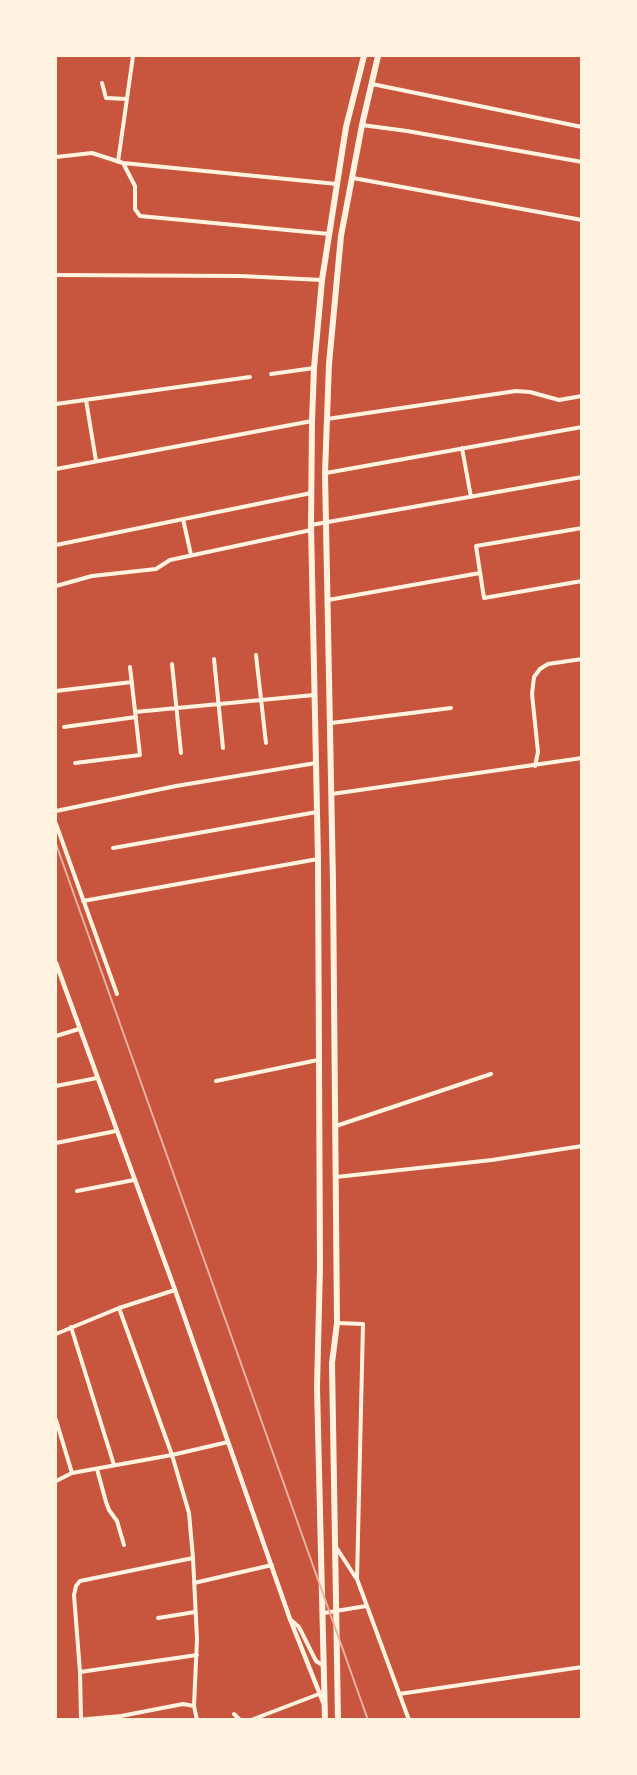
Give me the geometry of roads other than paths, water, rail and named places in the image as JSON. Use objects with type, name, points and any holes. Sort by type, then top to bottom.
[{"type":"highway","points":[[326,1719],[317,1387],[320,1267],[318,859],[311,528],[312,421],[322,280],[346,127],[364,56]]},
{"type":"highway","points":[[338,1719],[332,1363],[337,1323],[336,1126],[325,473],[336,276],[341,236],[378,56]]},
{"type":"highway","points":[[317,1387],[333,1386]]},
{"type":"street","points":[[133,56],[120,162],[135,186],[135,209],[140,216],[329,234]]},
{"type":"street","points":[[102,83],[104,95],[107,98],[127,99]]},
{"type":"street","points":[[371,84],[582,128]]},
{"type":"street","points":[[362,125],[582,162]]},
{"type":"street","points":[[56,155],[92,153],[120,162],[337,184]]},
{"type":"street","points":[[353,178],[582,220]]},
{"type":"street","points":[[56,275],[242,276],[322,280]]},
{"type":"street","points":[[271,374],[314,368]]},
{"type":"street","points":[[56,404],[250,377]]},
{"type":"street","points":[[327,419],[516,391],[530,392],[559,400],[582,396]]},
{"type":"street","points":[[86,400],[96,461]]},
{"type":"street","points":[[56,469],[312,421]]},
{"type":"street","points":[[325,473],[582,426]]},
{"type":"street","points":[[462,448],[471,497]]},
{"type":"street","points":[[56,586],[92,576],[156,569],[170,560],[326,523],[582,477]]},
{"type":"street","points":[[56,545],[311,493]]},
{"type":"street","points":[[183,519],[190,555]]},
{"type":"street","points":[[582,528],[476,546],[484,598],[582,581]]},
{"type":"street","points":[[328,600],[480,573]]},
{"type":"street","points":[[256,655],[266,743]]},
{"type":"street","points":[[214,659],[223,748]]},
{"type":"street","points":[[535,766],[538,752],[532,694],[534,677],[548,664],[582,659]]},
{"type":"street","points":[[172,664],[181,753]]},
{"type":"street","points":[[75,763],[140,755],[130,667]]},
{"type":"street","points":[[56,691],[132,682]]},
{"type":"street","points":[[64,727],[176,708],[314,695]]},
{"type":"street","points":[[331,723],[451,708]]},
{"type":"street","points":[[332,794],[582,758]]},
{"type":"street","points":[[56,811],[176,786],[316,763]]},
{"type":"street","points":[[112,848],[317,812]]},
{"type":"street","points":[[56,824],[117,994]]},
{"type":"street","points":[[83,901],[318,859]]},
{"type":"street","points":[[56,963],[291,1619],[325,1705]]},
{"type":"street","points":[[56,1036],[80,1029]]},
{"type":"street","points":[[216,1082],[318,1060]]},
{"type":"street","points":[[336,1126],[491,1074]]},
{"type":"street","points":[[56,1086],[97,1077]]},
{"type":"street","points":[[56,1143],[116,1131]]},
{"type":"street","points":[[336,1177],[492,1160],[582,1146]]},
{"type":"street","points":[[77,1191],[134,1180]]},
{"type":"street","points":[[56,1334],[119,1308],[175,1290]]},
{"type":"street","points":[[119,1308],[172,1455],[189,1513],[197,1655],[194,1706],[197,1719]]},
{"type":"street","points":[[337,1323],[363,1324],[357,1579]]},
{"type":"street","points":[[71,1328],[114,1466]]},
{"type":"street","points":[[56,1420],[72,1473]]},
{"type":"street","points":[[56,1481],[72,1473],[172,1455],[228,1442]]},
{"type":"street","points":[[97,1468],[106,1502],[117,1521],[124,1545]]},
{"type":"street","points":[[335,1545],[357,1579],[409,1719]]},
{"type":"street","points":[[193,1558],[80,1581],[74,1594],[80,1672],[79,1719],[121,1716],[183,1704],[194,1706]]},
{"type":"street","points":[[194,1583],[273,1564]]},
{"type":"street","points":[[324,1613],[366,1606]]},
{"type":"street","points":[[158,1618],[195,1612]]},
{"type":"street","points":[[291,1619],[299,1628],[316,1661],[325,1667]]},
{"type":"street","points":[[80,1672],[197,1655]]},
{"type":"street","points":[[399,1694],[582,1667]]},
{"type":"street","points":[[251,1719],[319,1694]]},
{"type":"street","points":[[234,1714],[240,1719]]},
{"type":"railway","points":[[56,844],[368,1720]]}]
